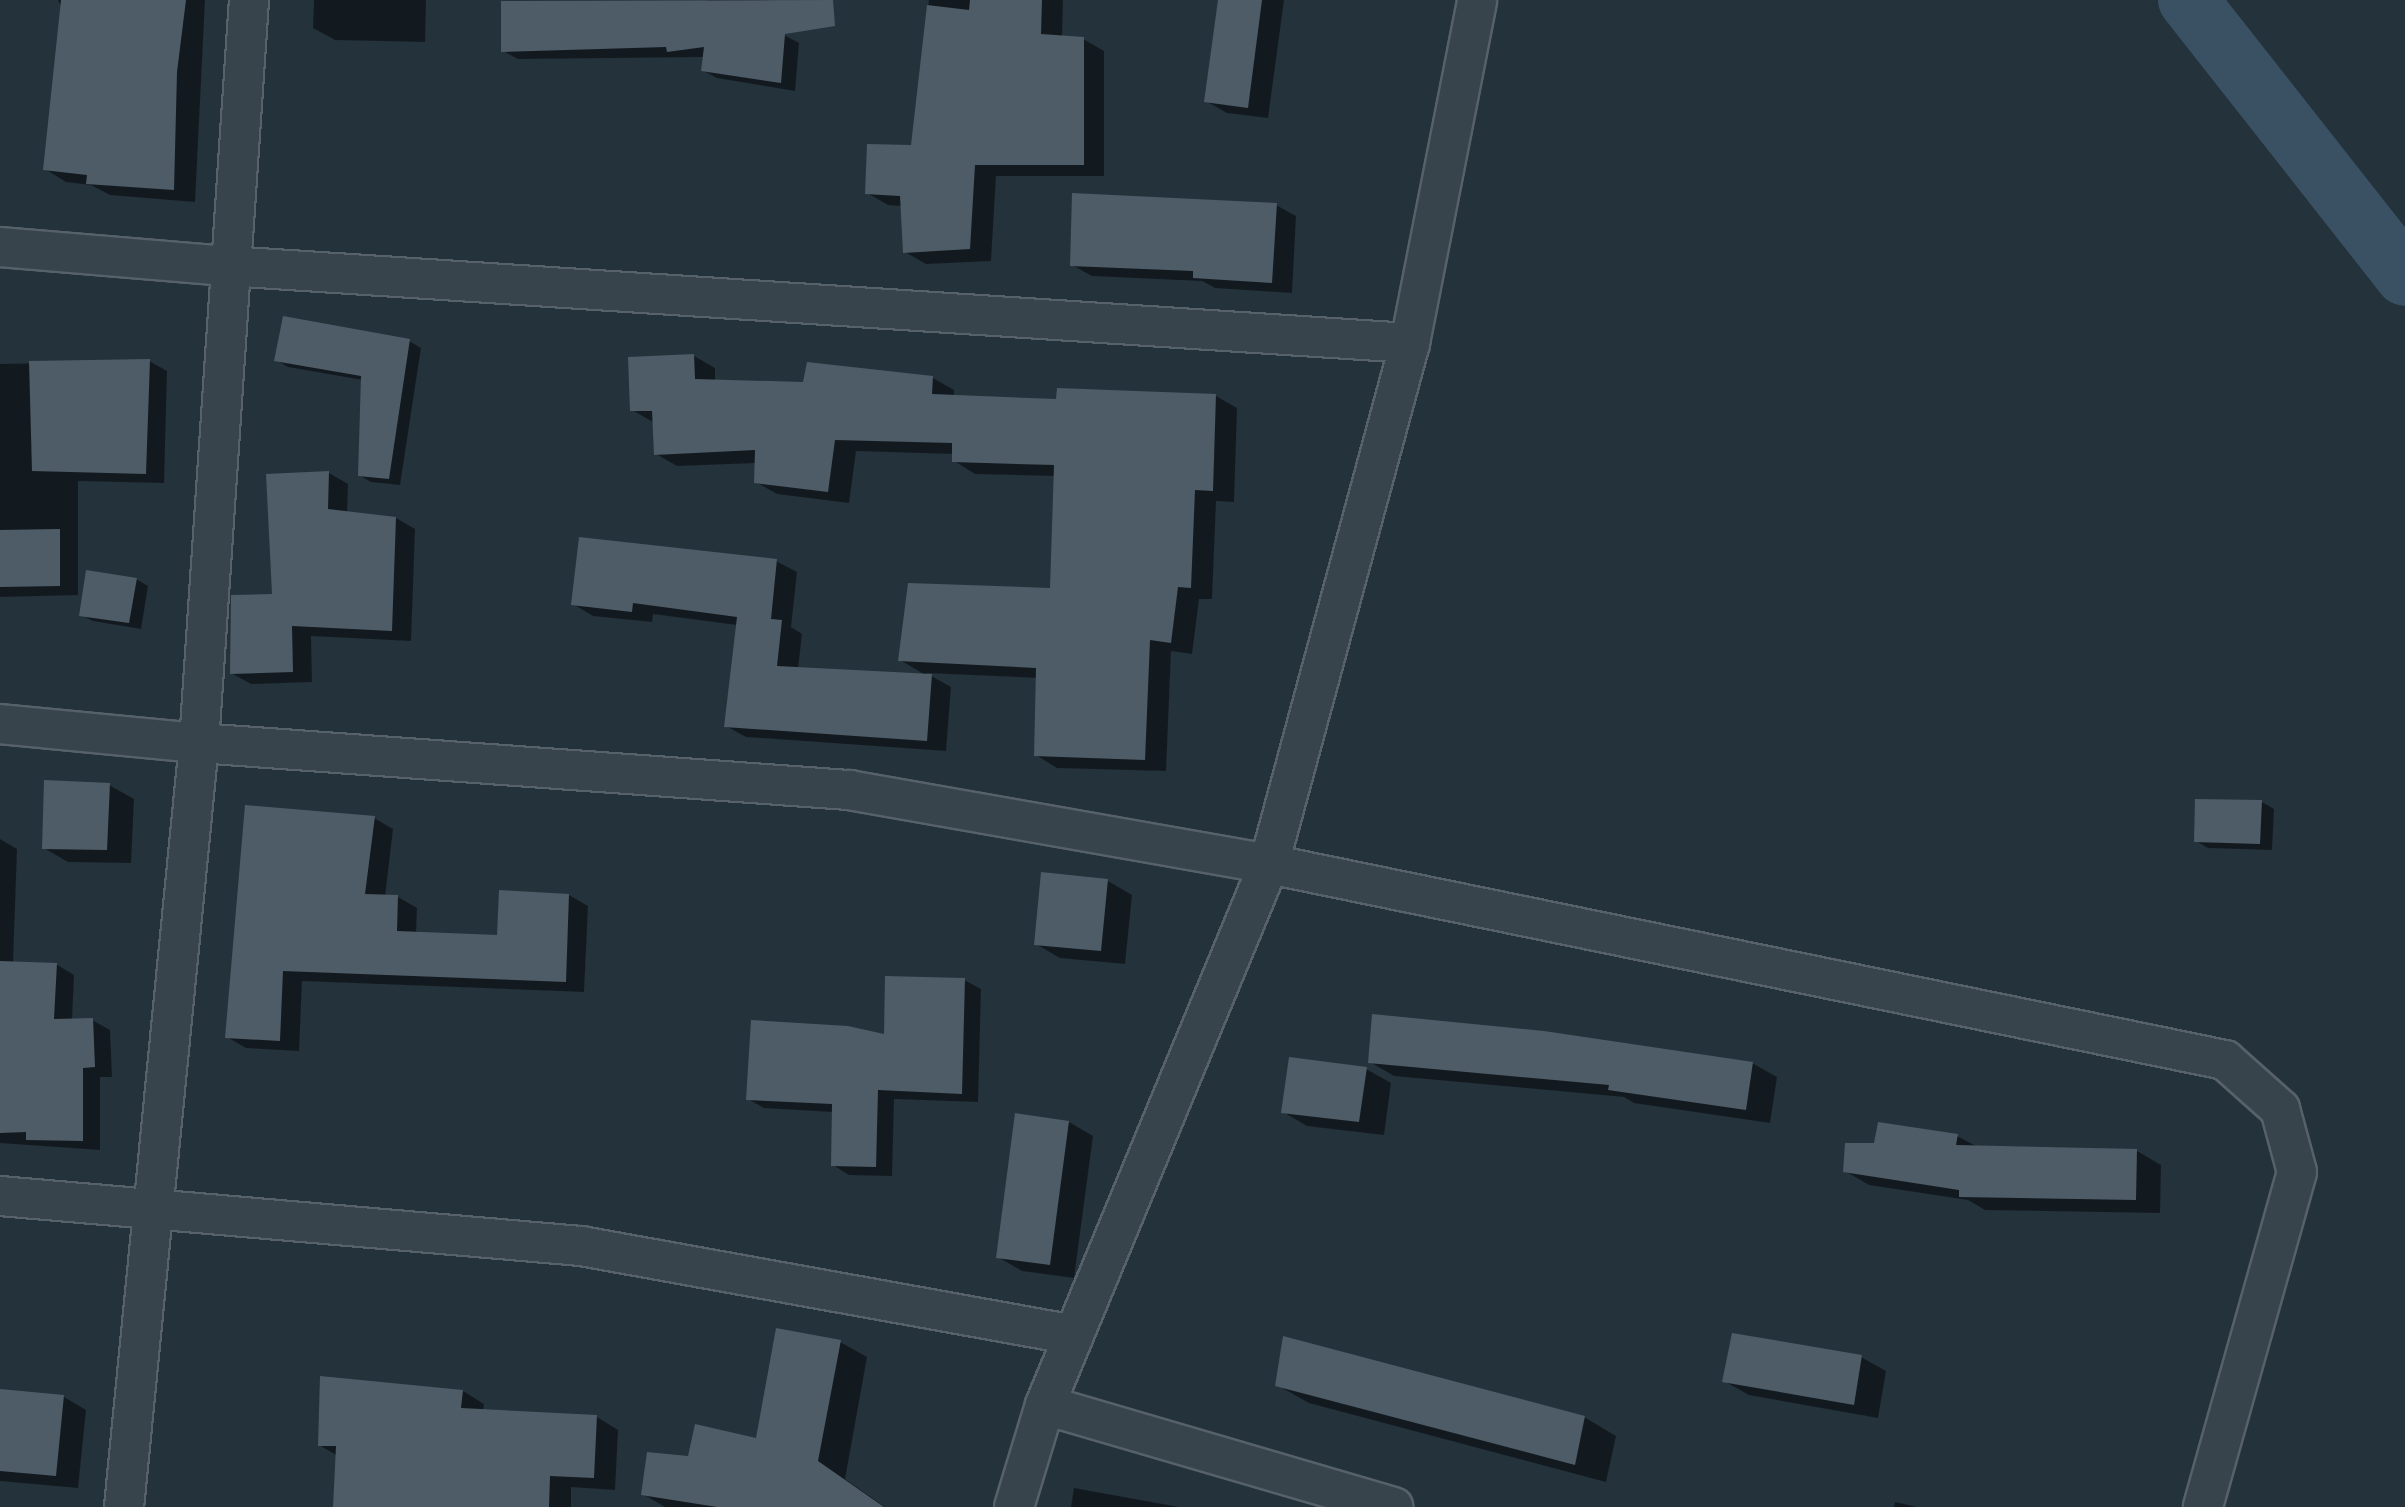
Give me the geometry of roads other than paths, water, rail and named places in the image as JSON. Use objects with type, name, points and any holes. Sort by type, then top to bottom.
[{"type":"street","points":[[124,1507],[199,743],[228,267],[249,0]]},
{"type":"street","points":[[1014,1507],[1045,1405],[1269,864],[1410,343],[1477,0]]},
{"type":"street","points":[[0,247],[228,267],[1410,343]]},
{"type":"street","points":[[0,724],[199,743],[849,790],[1269,864],[2225,1060],[2280,1109],[2297,1172],[2203,1507]]},
{"type":"street","points":[[0,1196],[580,1246],[1074,1335]]},
{"type":"street","points":[[1045,1405],[1393,1507]]},
{"type":"waterway","points":[[2188,0],[2405,276]]}]
